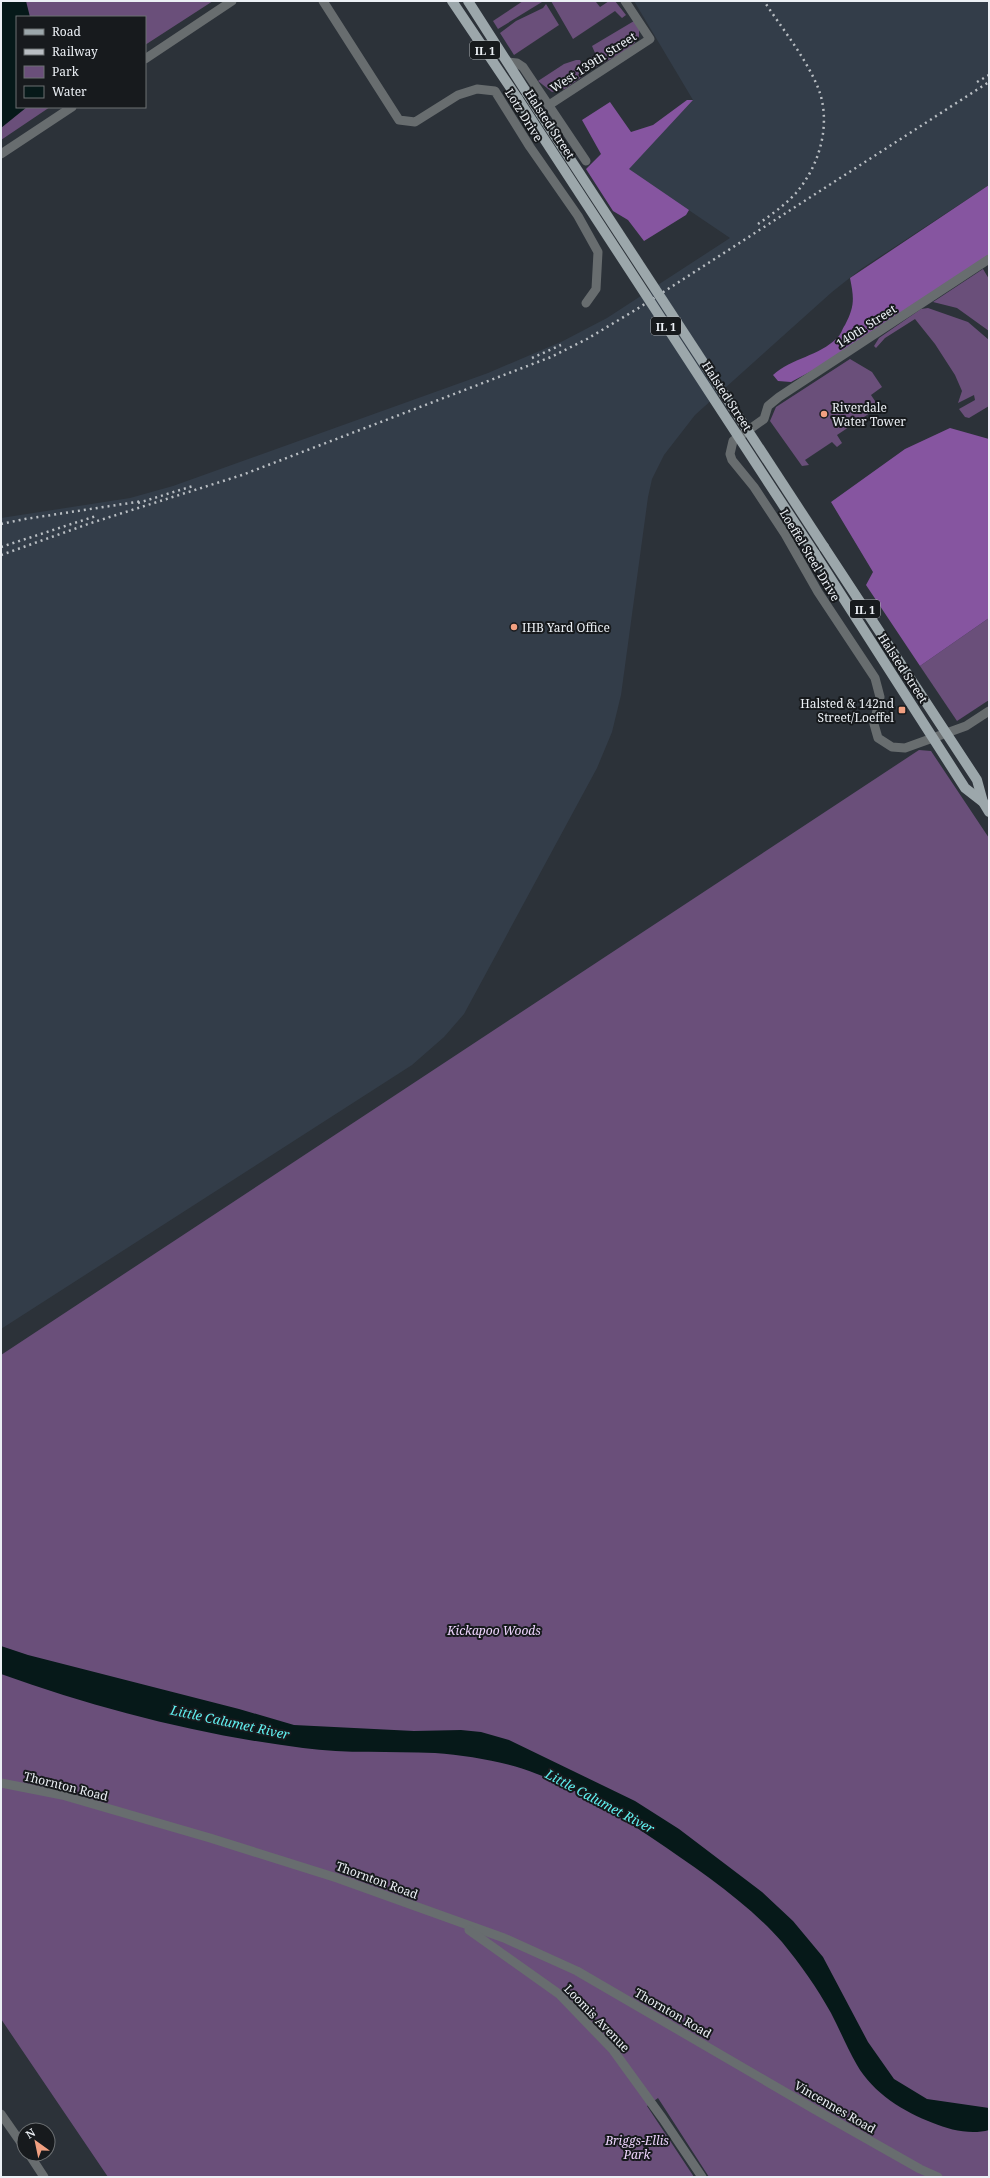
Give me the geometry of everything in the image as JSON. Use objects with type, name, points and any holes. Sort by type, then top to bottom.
[{"type":"main road","name":"Halsted Street","points":[[452,1],[518,99],[966,788],[983,802]]},
{"type":"main road","name":"Halsted Street","points":[[468,1],[977,780],[983,802],[989,812]]},
{"type":"street","points":[[146,58],[232,1]]},
{"type":"street","name":"Lotz Drive","points":[[323,1],[399,120],[414,122],[441,104],[464,93],[477,89],[495,91],[530,147],[578,216],[598,252],[596,289],[586,303]]},
{"type":"street","name":"West 139th Street","points":[[549,106],[650,39],[625,1]]},
{"type":"street","name":"Halsted Street","points":[[507,62],[517,63],[523,67],[586,161]]},
{"type":"street","points":[[1,154],[70,108]]},
{"type":"street","name":"140th Street","points":[[764,419],[768,406],[779,397],[989,260]]},
{"type":"street","name":"Loeffel Steel Drive","points":[[764,419],[733,441],[730,454],[732,460],[757,490],[785,534],[818,592],[875,678],[880,697],[874,724],[875,731],[884,743],[892,747],[905,748],[966,726],[989,711]]},
{"type":"street","name":"Thornton Road","points":[[1,1782],[62,1795],[210,1838],[337,1878],[504,1938],[578,1971],[722,2056]]},
{"type":"street","name":"Loomis Avenue","points":[[460,1923],[559,1994],[614,2050],[702,2177]]},
{"type":"street","name":"Vincennes Road","points":[[722,2056],[860,2135],[938,2177]]},
{"type":"street","points":[[1,2114],[16,2136]]},
{"type":"street","points":[[34,2162],[44,2177]]},
{"type":"shaded area","points":[[634,1],[989,1],[989,185],[861,269],[832,292],[695,415],[664,455],[652,479],[648,497],[621,695],[612,732],[597,768],[464,1014],[444,1037],[412,1065],[1,1329],[1,518],[130,498],[173,486],[488,373],[563,341],[607,318],[730,238],[628,169],[693,100]]},
{"type":"shaded area","points":[[687,100],[693,100],[629,169],[689,210],[686,215],[644,241],[628,220],[613,211],[586,169],[601,154],[582,120],[610,102],[631,132],[653,125]]},
{"type":"shaded area","points":[[989,185],[989,255],[819,367],[791,382],[778,381],[773,375],[780,369],[822,349],[840,335],[851,312],[853,302],[850,278]]},
{"type":"shaded area","points":[[950,428],[989,439],[989,618],[920,666],[866,585],[873,572],[831,502],[905,449]]},
{"type":"green space","points":[[1,1],[213,1],[146,44],[146,16],[16,16],[16,108],[49,108],[1,140]]},
{"type":"green space","points":[[523,1],[542,2],[498,29],[493,21]]},
{"type":"green space","points":[[551,1],[598,1],[596,2],[600,7],[609,1],[615,1],[626,15],[622,18],[615,11],[573,39]]},
{"type":"green space","points":[[546,4],[559,25],[514,55],[500,33],[516,21],[543,8]]},
{"type":"green space","points":[[634,21],[639,29],[639,37],[631,48],[594,68],[589,60],[595,53],[592,46]]},
{"type":"green space","points":[[580,60],[586,74],[565,89],[552,92],[538,81],[564,64]]},
{"type":"green space","points":[[983,269],[989,279],[989,331],[957,308],[933,302]]},
{"type":"green space","points":[[928,308],[968,322],[989,340],[989,406],[969,418],[965,417],[959,409],[975,400],[974,395],[958,403],[962,391],[955,375],[935,344],[915,319],[885,338],[876,348],[874,346],[879,338],[921,309]]},
{"type":"green space","points":[[850,359],[872,372],[882,387],[871,395],[879,407],[837,435],[842,443],[837,447],[832,442],[805,460],[809,465],[802,466],[770,421],[776,407]]},
{"type":"green space","points":[[989,618],[989,700],[957,721],[920,666]]},
{"type":"green space","name":"Kickapoo Woods","points":[[919,750],[931,751],[989,838],[989,2177],[709,2177],[658,2098],[647,2106],[694,2177],[108,2177],[1,2019],[1,1355]]},
{"type":"water","points":[[1,1],[26,1],[30,16],[16,16],[16,108],[26,108],[1,128]]},
{"type":"water","name":"Little Calumet River","points":[[1,1646],[28,1655],[239,1709],[294,1725],[414,1731],[461,1730],[481,1732],[509,1740],[635,1801],[679,1829],[762,1892],[793,1921],[823,1957],[868,2042],[894,2079],[927,2099],[989,2108],[989,2130],[968,2132],[940,2126],[900,2107],[880,2093],[857,2065],[831,2013],[796,1959],[768,1927],[737,1899],[686,1861],[625,1820],[566,1787],[525,1769],[500,1762],[435,1753],[319,1750],[264,1743],[150,1719],[38,1687],[1,1674]]},
{"type":"railway","points":[[758,224],[787,202],[805,181],[818,155],[824,126],[824,111],[821,97],[811,72],[764,1]]},
{"type":"railway","points":[[977,82],[989,75]]},
{"type":"railway","points":[[1,555],[91,523],[242,475],[551,357],[587,339],[637,309],[989,82]]},
{"type":"railway","points":[[532,358],[561,345]]},
{"type":"railway","points":[[138,503],[193,486]]},
{"type":"railway","points":[[1,524],[143,501]]},
{"type":"railway","points":[[1,547],[96,516]]},
{"type":"place","name":"Riverdale Water Tower","points":[[824,414]]},
{"type":"place","name":"IHB Yard Office","points":[[514,627]]},
{"type":"place","name":"Halsted & 142nd Street/Loeffel","points":[[902,710]]},
{"type":"park label","name":"Briggs-Ellis Park","points":[[637,2147]]}]
